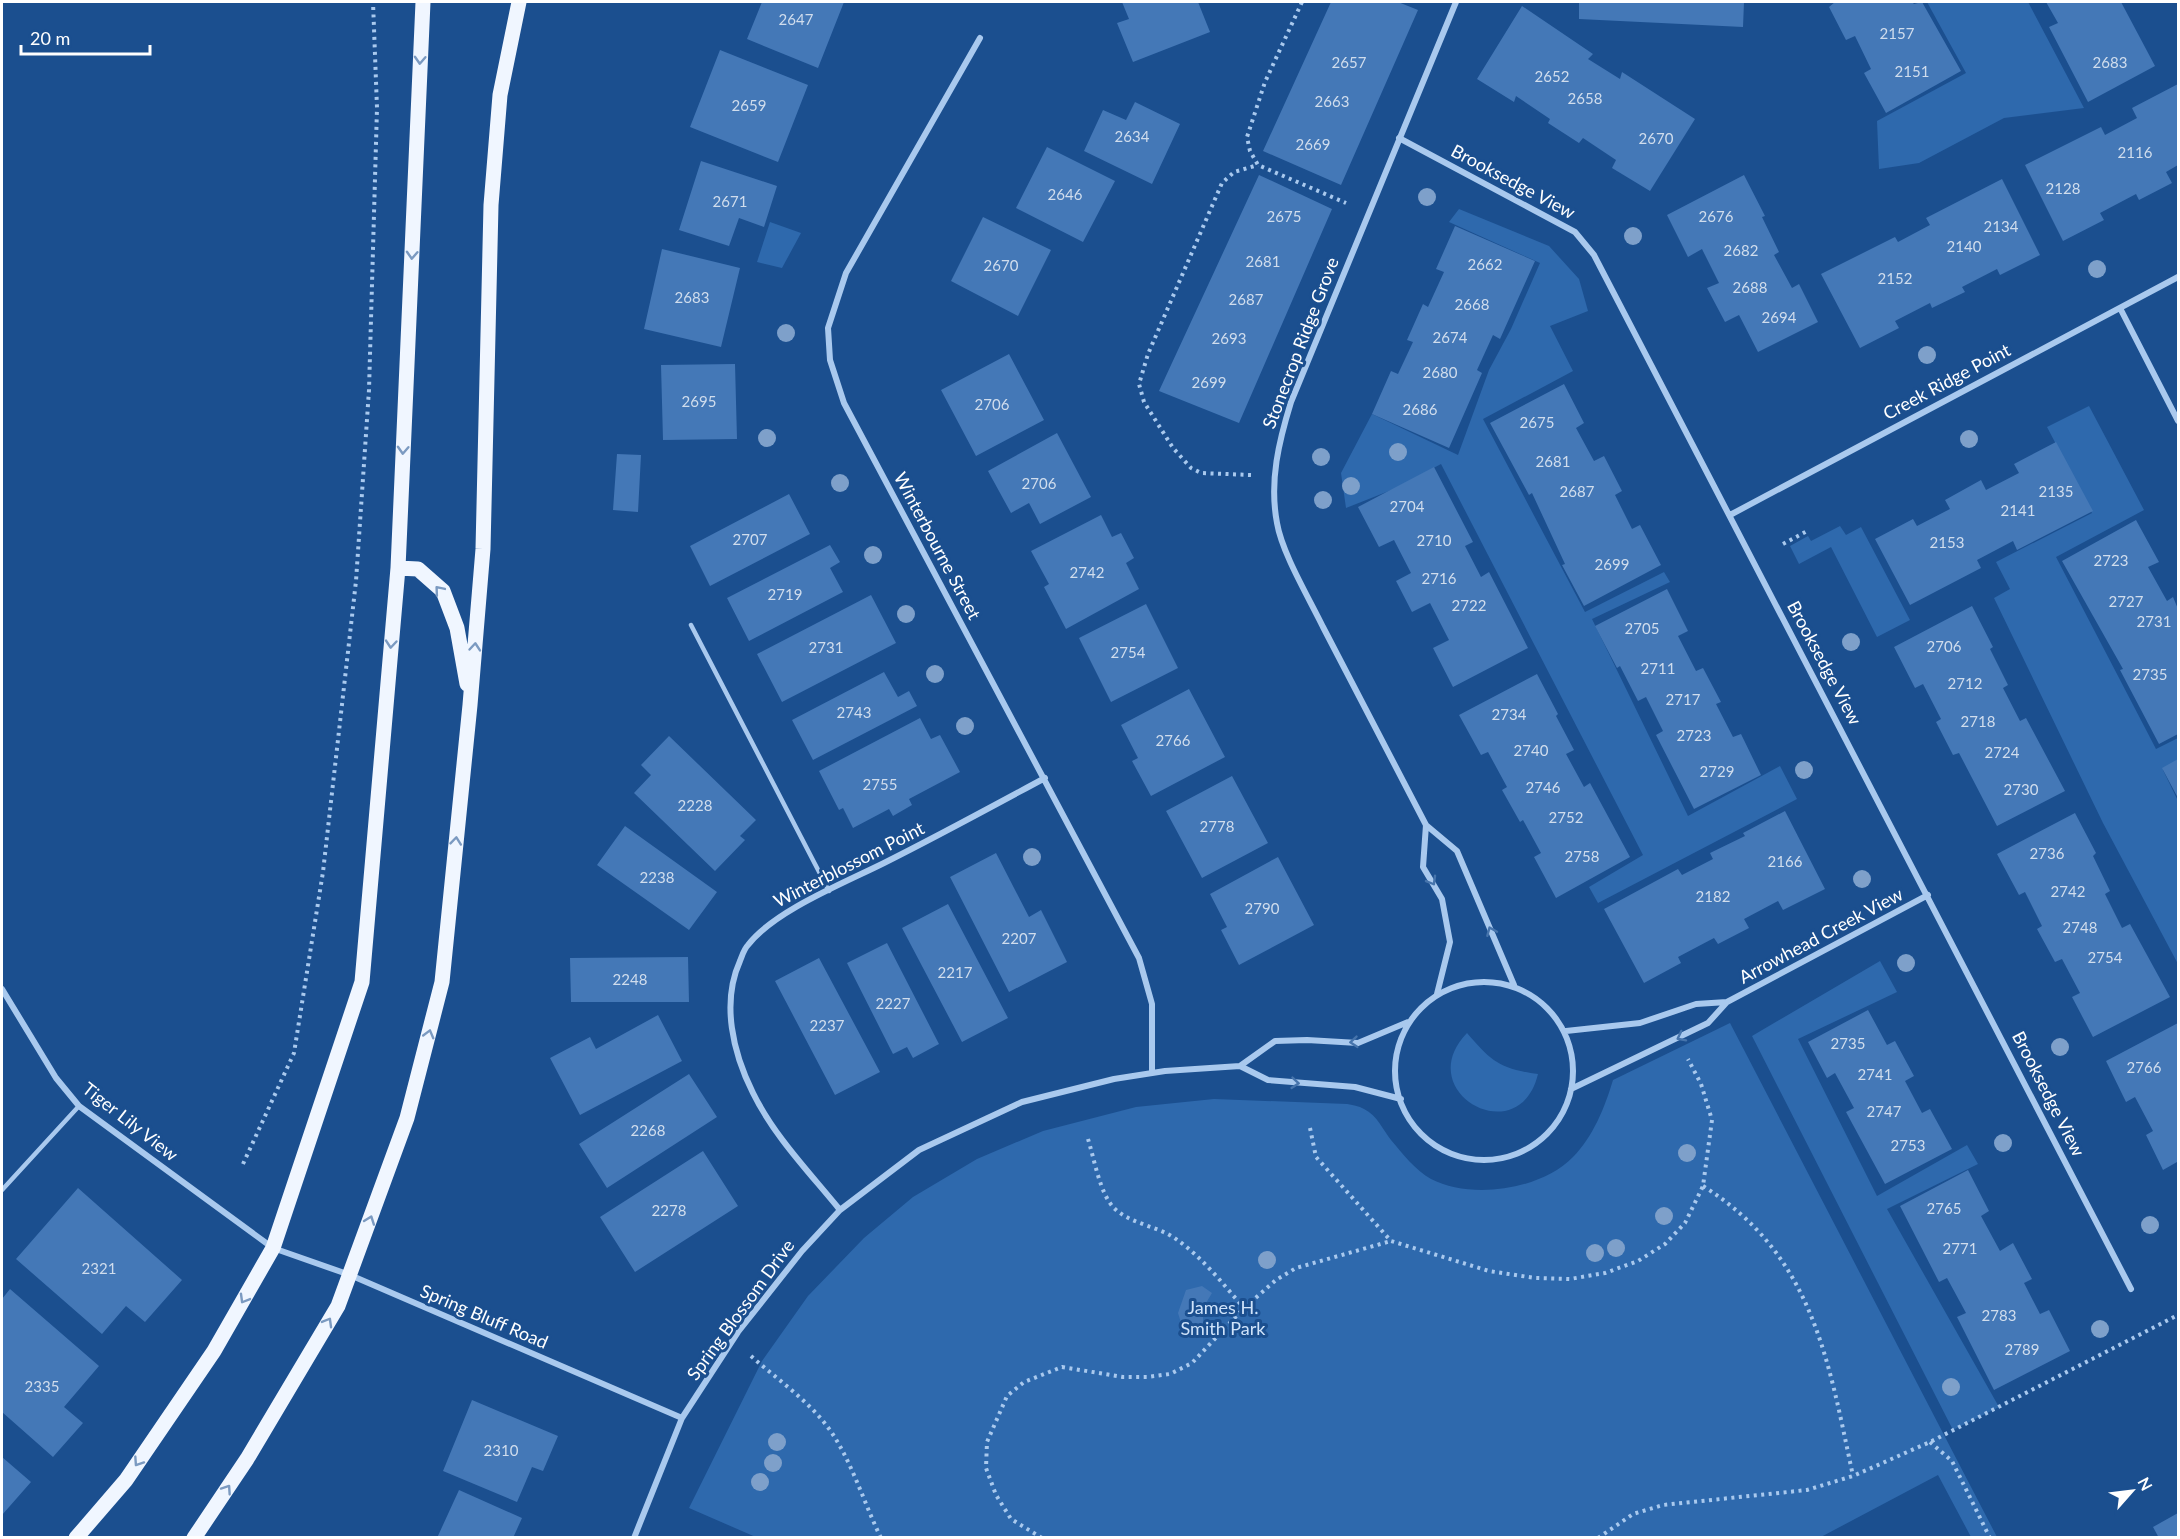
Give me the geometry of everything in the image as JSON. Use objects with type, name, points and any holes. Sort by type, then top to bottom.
[{"type":"main road","points":[[76,1538],[126,1480],[214,1351],[273,1248],[362,981],[398,568],[423,2]]},
{"type":"main road","points":[[194,1538],[260,1439],[338,1305],[407,1118],[442,982],[483,549],[491,205],[500,95],[519,2]]},
{"type":"main road","points":[[398,568],[418,569],[443,591],[457,628],[470,705]]},
{"type":"street","name":"Stonecrop Ridge Grove","points":[[1456,2],[1291,402],[1278,444],[1275,474],[1276,521],[1279,535],[1301,583],[1426,825],[1457,851],[1514,985]]},
{"type":"street","name":"Winterbourne Street","points":[[980,38],[846,273],[828,328],[830,360],[844,403],[1139,958],[1152,1004],[1152,1073]]},
{"type":"street","name":"Brooksedge View","points":[[1399,138],[1575,232],[1594,255],[1929,896],[2131,1289]]},
{"type":"street","name":"Creek Ridge Point","points":[[1730,515],[2178,277]]},
{"type":"street","points":[[2120,308],[2178,421]]},
{"type":"street","name":"Winterblossom Point","points":[[840,1210],[774,1128],[753,1094],[738,1058],[731,1022],[733,977],[747,946],[777,918],[1045,778]]},
{"type":"street","points":[[1426,825],[1424,867],[1442,899],[1450,942],[1437,994]]},
{"type":"street","name":"Arrowhead Creek View","points":[[1571,1089],[1708,1023],[1727,1002],[1929,896]]},
{"type":"street","points":[[1240,1066],[1275,1041],[1358,1043],[1408,1022],[1437,994],[1473,981],[1514,985],[1545,1004],[1566,1031],[1575,1071],[1566,1110],[1539,1143],[1509,1158],[1468,1160],[1437,1147],[1407,1117],[1395,1080],[1395,1059],[1408,1022]]},
{"type":"street","name":"Tiger Lily View","points":[[2,990],[56,1078],[79,1106],[273,1248]]},
{"type":"street","name":"Arrowhead Creek View","points":[[1566,1031],[1640,1023],[1696,1004],[1727,1002]]},
{"type":"street","name":"Spring Blossom Drive","points":[[634,1538],[682,1418],[738,1332],[802,1251],[840,1210],[918,1150],[1022,1102],[1094,1084],[1152,1073],[1205,1067],[1240,1066],[1268,1080],[1355,1087],[1401,1099]]},
{"type":"street","name":"Spring Bluff Road","points":[[273,1248],[350,1275],[682,1418]]},
{"type":"lane","points":[[691,625],[830,891]]},
{"type":"lane","points":[[2,1190],[79,1106]]},
{"type":"path","points":[[243,1164],[294,1053],[323,872],[354,592],[369,390],[377,108],[373,2]]},
{"type":"path","points":[[1302,2],[1265,82],[1247,137],[1250,151],[1258,165],[1368,213]]},
{"type":"path","points":[[1258,165],[1234,172],[1222,183],[1148,354],[1139,384],[1144,402],[1173,448],[1191,468],[1201,473],[1275,474]]},
{"type":"path","points":[[1783,544],[1809,530]]},
{"type":"path","points":[[1310,1128],[1316,1157],[1391,1241],[1489,1271],[1535,1278],[1570,1280],[1605,1273],[1638,1261],[1665,1244],[1685,1223],[1703,1186],[1712,1120],[1701,1084],[1688,1058]]},
{"type":"path","points":[[1088,1139],[1107,1197],[1114,1208],[1175,1238],[1216,1276],[1244,1308]]},
{"type":"path","points":[[1703,1186],[1724,1199],[1751,1223],[1776,1251],[1797,1284],[1815,1323],[1830,1368],[1853,1476]]},
{"type":"path","points":[[1042,1538],[1011,1519],[996,1495],[986,1468],[987,1442],[1007,1396],[1024,1382],[1062,1367],[1123,1377],[1170,1374],[1192,1362],[1244,1308],[1276,1280],[1296,1268],[1391,1241]]},
{"type":"path","points":[[1598,1538],[1634,1514],[1663,1505],[1807,1490],[1853,1476],[1930,1442],[2178,1315]]},
{"type":"path","points":[[768,1371],[810,1407],[831,1432],[848,1461],[881,1538]]},
{"type":"path","points":[[1930,1442],[1952,1461],[1990,1538]]},
{"type":"green space","points":[[1927,2],[2028,2],[2084,108],[2004,118],[1919,163],[1879,169],[1877,121],[1966,73]]},
{"type":"green space","points":[[1459,209],[1549,246],[1579,279],[1588,311],[1550,326],[1573,371],[1483,419],[1585,612],[1664,572],[1670,582],[1592,619],[1688,816],[1780,766],[1797,799],[1598,903],[1589,887],[1643,855],[1441,464],[1394,489],[1346,508],[1341,473],[1372,414],[1458,455],[1489,370],[1511,329],[1540,263],[1449,222]]},
{"type":"green space","points":[[770,222],[801,233],[782,268],[757,262]]},
{"type":"green space","points":[[2089,406],[2144,510],[2056,557],[2156,749],[2178,738],[2178,761],[2163,770],[2178,801],[2178,964],[2103,823],[1994,598],[2010,589],[1996,562],[2092,513],[2047,427]]},
{"type":"green space","points":[[1840,526],[1846,535],[1861,527],[1910,620],[1877,637],[1831,547],[1799,564],[1790,546],[1808,536],[1811,541]]},
{"type":"green space","points":[[1880,961],[1897,992],[1798,1039],[1877,1196],[1967,1145],[1978,1164],[1887,1209],[1999,1407],[1953,1430],[1752,1036]]},
{"type":"green space","name":"James H. Smith Park","points":[[1730,1023],[1997,1537],[1971,1537],[1938,1475],[1819,1538],[758,1538],[689,1508],[762,1361],[808,1296],[864,1238],[913,1197],[977,1159],[1043,1131],[1136,1107],[1214,1099],[1347,1104],[1362,1108],[1373,1115],[1405,1156],[1431,1179],[1466,1189],[1505,1188],[1543,1177],[1573,1157],[1587,1140],[1598,1121],[1613,1080]]},
{"type":"green space","points":[[1467,1033],[1483,1051],[1497,1062],[1514,1069],[1538,1074],[1527,1097],[1511,1109],[1492,1111],[1474,1105],[1459,1093],[1451,1075],[1453,1055]]},
{"type":"building","points":[[762,2],[844,2],[818,68],[747,39]]},
{"type":"building","points":[[1122,2],[1198,2],[1210,32],[1133,62],[1117,23],[1129,19]]},
{"type":"building","points":[[1331,2],[1398,2],[1418,10],[1341,185],[1263,151]]},
{"type":"building","points":[[1579,2],[1744,2],[1743,27],[1579,19]]},
{"type":"building","points":[[1835,2],[1912,2],[1914,4],[1922,2],[1961,71],[1886,113],[1864,73],[1871,69],[1855,36],[1846,40],[1829,7]]},
{"type":"building","points":[[2046,2],[2121,2],[2155,66],[2088,102],[2049,27],[2058,23]]},
{"type":"building","points":[[1522,6],[1593,54],[1588,59],[1620,79],[1622,72],[1695,119],[1650,191],[1612,168],[1616,160],[1583,138],[1579,143],[1548,123],[1550,119],[1516,96],[1514,102],[1477,79]]},
{"type":"building","points":[[720,50],[808,85],[778,162],[690,127]]},
{"type":"building","points":[[2178,84],[2178,165],[2166,172],[2172,183],[2139,200],[2136,194],[2100,213],[2104,220],[2063,241],[2025,165],[2101,127],[2105,135],[2137,118],[2132,108]]},
{"type":"building","points":[[1135,102],[1180,124],[1152,184],[1084,151],[1103,110],[1126,120]]},
{"type":"building","points":[[1047,147],[1115,181],[1083,242],[1016,208]]},
{"type":"building","points":[[701,161],[777,186],[764,227],[739,218],[729,246],[679,230]]},
{"type":"building","points":[[1259,175],[1332,209],[1239,423],[1159,391]]},
{"type":"building","points":[[1744,175],[1765,216],[1762,217],[1779,252],[1774,255],[1792,288],[1799,284],[1818,322],[1758,352],[1739,315],[1725,322],[1707,288],[1719,283],[1702,249],[1688,257],[1667,215]]},
{"type":"building","points":[[2002,179],[2040,255],[2000,275],[1997,269],[1962,287],[1965,292],[1932,308],[1930,303],[1895,321],[1899,328],[1860,348],[1821,274],[1895,237],[1898,242],[1930,225],[1926,218]]},
{"type":"building","points":[[983,217],[1051,250],[1018,316],[951,281]]},
{"type":"building","points":[[1455,226],[1535,261],[1500,339],[1493,335],[1477,370],[1482,373],[1449,448],[1372,414],[1391,371],[1398,374],[1413,342],[1407,340],[1423,304],[1428,307],[1444,272],[1436,269]]},
{"type":"building","points":[[662,249],[740,268],[721,347],[644,329]]},
{"type":"building","points":[[1009,354],[1044,420],[976,456],[941,390]]},
{"type":"building","points":[[735,364],[737,439],[663,440],[661,365]]},
{"type":"building","points":[[1564,384],[1584,423],[1576,428],[1594,461],[1604,456],[1622,491],[1615,495],[1632,529],[1640,525],[1661,565],[1584,606],[1562,565],[1565,564],[1532,493],[1529,495],[1490,423]]},
{"type":"building","points":[[1057,433],[1091,497],[1040,524],[1029,503],[1011,513],[988,471]]},
{"type":"building","points":[[2056,442],[2093,511],[2017,550],[2013,541],[1977,560],[1981,568],[1910,605],[1875,539],[1913,519],[1917,526],[1950,509],[1945,500],[1981,480],[1986,490],[2019,473],[2014,464]]},
{"type":"building","points":[[617,454],[641,455],[638,512],[613,510]]},
{"type":"building","points":[[1434,467],[1473,542],[1465,546],[1481,577],[1489,572],[1528,648],[1453,687],[1433,648],[1449,640],[1430,603],[1412,612],[1396,581],[1411,573],[1394,540],[1379,547],[1358,507]]},
{"type":"building","points":[[789,494],[810,534],[710,586],[690,546]]},
{"type":"building","points":[[1101,515],[1112,537],[1121,533],[1134,558],[1126,563],[1139,589],[1066,629],[1044,587],[1049,584],[1031,551]]},
{"type":"building","points":[[2136,520],[2159,562],[2148,567],[2167,601],[2173,597],[2178,609],[2178,734],[2159,744],[2120,670],[2123,669],[2062,561]]},
{"type":"building","points":[[830,545],[840,562],[830,568],[843,592],[749,641],[727,598]]},
{"type":"building","points":[[1667,589],[1688,631],[1678,636],[1696,671],[1703,668],[1721,702],[1716,704],[1733,737],[1741,734],[1761,775],[1694,809],[1656,735],[1663,731],[1646,697],[1638,701],[1620,666],[1617,668],[1595,626]]},
{"type":"building","points":[[871,595],[896,643],[782,702],[757,654]]},
{"type":"building","points":[[1146,604],[1178,668],[1111,702],[1079,638]]},
{"type":"building","points":[[1972,606],[1993,647],[1990,649],[2008,685],[2003,688],[2020,721],[2026,718],[2065,791],[1997,826],[1959,753],[1953,755],[1936,722],[1941,719],[1923,684],[1915,688],[1894,647]]},
{"type":"building","points":[[884,672],[898,697],[909,691],[917,706],[813,760],[792,720]]},
{"type":"building","points":[[1537,674],[1574,750],[1566,754],[1584,787],[1590,783],[1630,857],[1556,898],[1534,857],[1541,853],[1523,820],[1520,822],[1502,790],[1507,787],[1488,752],[1481,755],[1459,715]]},
{"type":"building","points":[[1189,689],[1225,757],[1151,796],[1132,761],[1138,758],[1121,725]]},
{"type":"building","points":[[920,718],[931,739],[940,735],[960,772],[909,799],[912,805],[893,816],[889,809],[853,828],[843,808],[839,810],[819,771]]},
{"type":"building","points":[[669,736],[756,820],[740,836],[745,840],[715,871],[634,793],[651,775],[641,765]]},
{"type":"building","points":[[2178,759],[2178,798],[2162,768]]},
{"type":"building","points":[[1232,776],[1268,843],[1202,878],[1166,811]]},
{"type":"building","points":[[1785,811],[1825,889],[1783,910],[1778,901],[1744,919],[1749,928],[1718,944],[1714,938],[1678,957],[1681,963],[1644,983],[1604,909],[1678,869],[1682,875],[1713,859],[1710,853],[1745,836],[1743,833]]},
{"type":"building","points":[[2075,813],[2096,853],[2093,856],[2110,891],[2105,894],[2122,928],[2130,924],[2170,997],[2093,1037],[2072,997],[2080,993],[2062,959],[2055,962],[2037,929],[2042,926],[2025,892],[2019,895],[1997,854]]},
{"type":"building","points":[[625,826],[717,892],[689,930],[597,865]]},
{"type":"building","points":[[996,853],[1029,917],[1041,910],[1067,962],[1009,992],[950,877]]},
{"type":"building","points":[[1278,857],[1314,925],[1239,965],[1221,930],[1227,927],[1210,894]]},
{"type":"building","points":[[948,904],[1008,1018],[962,1042],[902,928]]},
{"type":"building","points":[[887,943],[939,1044],[913,1058],[907,1047],[893,1054],[847,963]]},
{"type":"building","points":[[688,957],[689,1002],[571,1002],[570,958]]},
{"type":"building","points":[[819,958],[880,1072],[835,1095],[775,981]]},
{"type":"building","points":[[1868,1010],[1887,1045],[1895,1041],[1914,1076],[1905,1081],[1922,1113],[1930,1109],[1952,1149],[1885,1184],[1846,1112],[1854,1108],[1835,1073],[1827,1078],[1808,1042]]},
{"type":"building","points":[[658,1015],[682,1061],[580,1115],[550,1058],[590,1037],[596,1049]]},
{"type":"building","points":[[2178,1023],[2178,1165],[2177,1162],[2163,1170],[2146,1135],[2153,1131],[2135,1097],[2126,1102],[2106,1061]]},
{"type":"building","points":[[689,1074],[717,1117],[607,1188],[579,1144]]},
{"type":"building","points":[[703,1151],[738,1206],[635,1272],[600,1217]]},
{"type":"building","points":[[1968,1170],[1989,1211],[1981,1216],[2000,1251],[2013,1243],[2032,1279],[2024,1283],[2040,1314],[2049,1310],[2070,1351],[1994,1390],[1957,1317],[1966,1313],[1947,1278],[1939,1282],[1900,1206]]},
{"type":"building","points":[[78,1188],[182,1280],[145,1322],[126,1306],[102,1334],[16,1259]]},
{"type":"building","points":[[1202,1286],[1212,1293],[1203,1308],[1203,1334],[1195,1334],[1183,1329],[1178,1313],[1186,1290]]},
{"type":"building","points":[[10,1289],[99,1366],[64,1407],[83,1423],[53,1457],[2,1412],[2,1299]]},
{"type":"building","points":[[472,1400],[558,1436],[543,1471],[532,1467],[517,1502],[443,1471]]},
{"type":"building","points":[[2,1457],[31,1482],[2,1515]]},
{"type":"building","points":[[459,1490],[522,1518],[513,1538],[437,1538]]},
{"type":"building","points":[[2178,1513],[2178,1538],[2159,1538],[2153,1527]]}]
